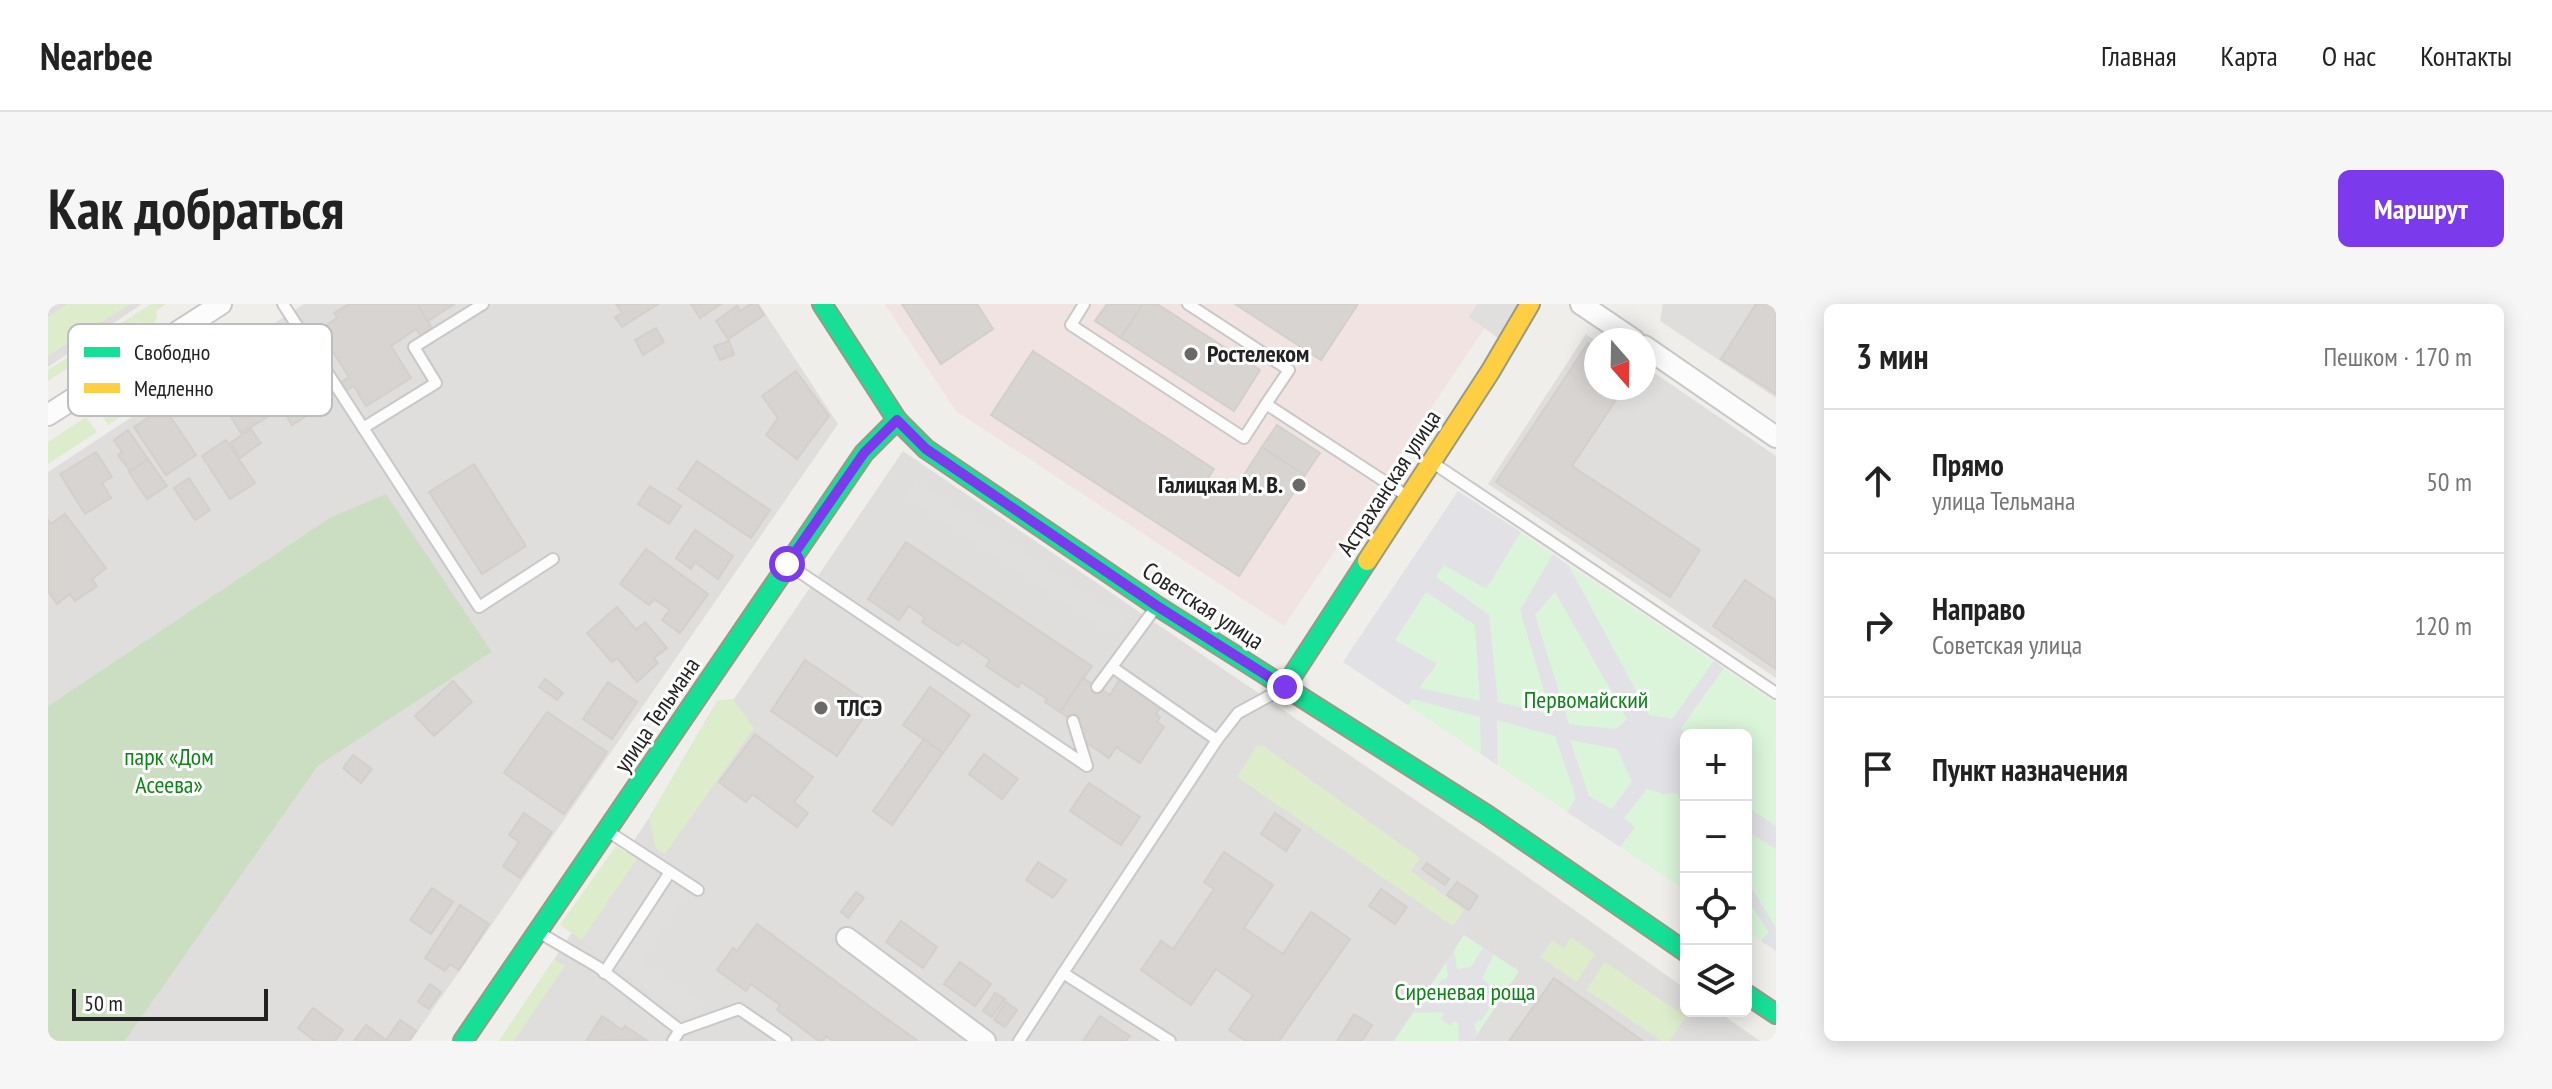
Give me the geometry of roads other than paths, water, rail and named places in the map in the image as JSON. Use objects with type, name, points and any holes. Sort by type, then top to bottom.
[{"type":"main road","name":"Советская улица","points":[[822,304],[897,420],[926,449],[1157,606],[1487,815],[1680,948]]},
{"type":"main road","name":"Астраханская улица","points":[[1285,687],[1490,372],[1530,304]]},
{"type":"main road","name":"улица Тельмана","points":[[463,1041],[864,453],[897,420]]},
{"type":"main road","points":[[1752,998],[1776,1014]]},
{"type":"street","points":[[190,324],[221,304]]},
{"type":"street","points":[[1581,304],[1616,328]]},
{"type":"street","points":[[1656,354],[1776,437]]},
{"type":"street","points":[[48,415],[68,402]]},
{"type":"street","points":[[847,938],[985,1041]]},
{"type":"lane","points":[[283,304],[296,324]]},
{"type":"lane","points":[[363,428],[436,383],[414,347],[483,304]]},
{"type":"lane","points":[[1084,304],[1071,325],[1244,438],[1289,370],[1188,304]]},
{"type":"lane","points":[[332,380],[479,607],[553,559]]},
{"type":"lane","points":[[1266,404],[1409,497]]},
{"type":"lane","points":[[1431,462],[1776,693]]},
{"type":"lane","points":[[787,564],[1087,766],[1073,721]]},
{"type":"lane","points":[[1097,687],[1157,606]]},
{"type":"lane","points":[[1112,667],[1217,740]]},
{"type":"lane","points":[[1019,1041],[1217,740],[1238,713],[1285,687]]},
{"type":"lane","points":[[607,831],[698,890]]},
{"type":"lane","points":[[604,973],[670,872]]},
{"type":"lane","points":[[538,932],[604,973],[680,1030]]},
{"type":"lane","points":[[1063,973],[1170,1041]]},
{"type":"lane","points":[[673,1041],[680,1030],[739,1009],[786,1041]]},
{"type":"place","name":"Ростелеком","points":[[1191,354]]},
{"type":"place","name":"Галицкая М. В.","points":[[1299,485]]},
{"type":"place","name":"ТЛСЭ","points":[[821,708]]},
{"type":"park label","name":"Первомайский","points":[[1586,700]]},
{"type":"park label","name":"парк «Дом Асеева»","points":[[169,771]]},
{"type":"park label","name":"Сиреневая роща","points":[[1465,992]]}]
